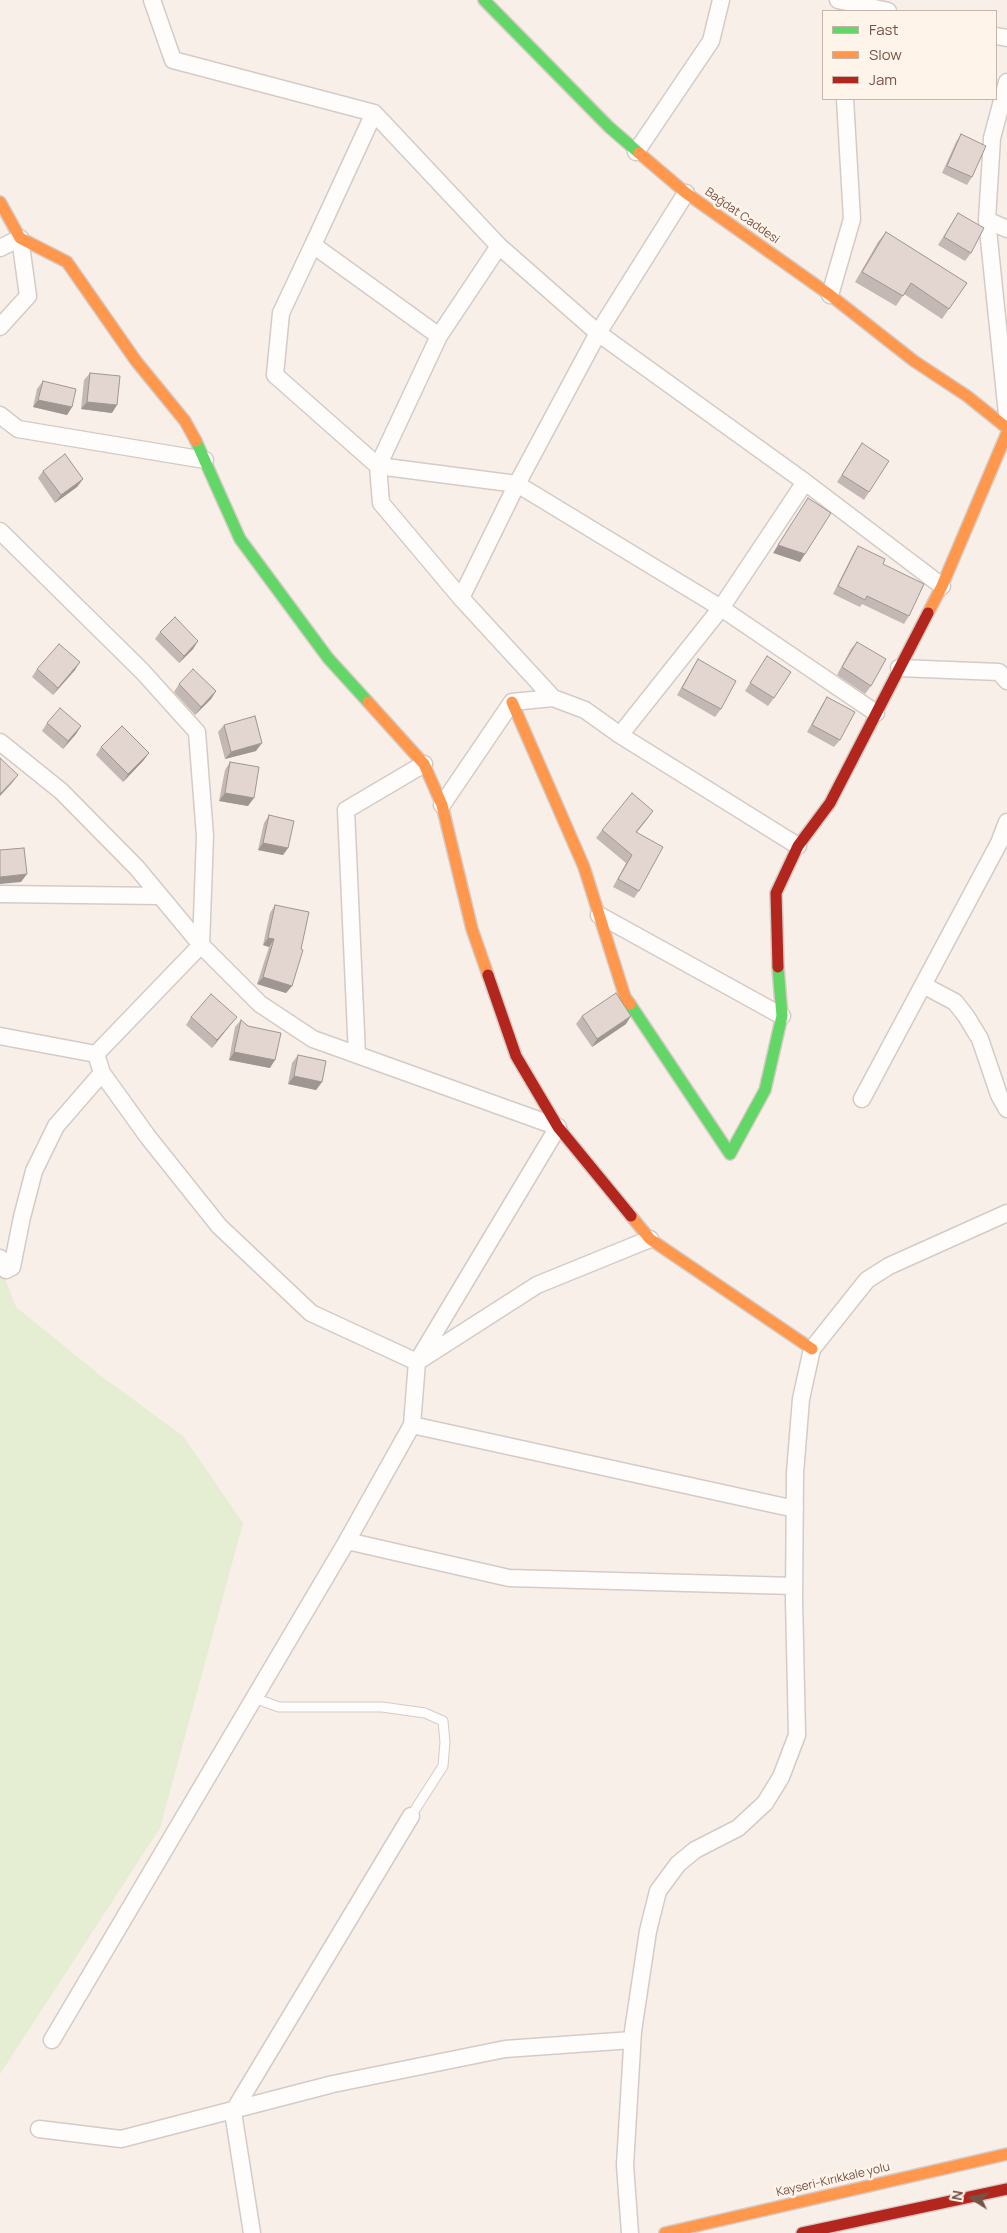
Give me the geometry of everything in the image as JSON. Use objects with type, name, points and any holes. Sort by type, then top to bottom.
[{"type":"main road","name":"Bağdat Caddesi","points":[[484,0],[609,127],[686,193],[830,295],[914,361],[967,396],[1007,428]]},
{"type":"main road","points":[[0,202],[20,238],[67,262],[136,361],[185,421],[206,460],[240,540],[328,658],[424,764],[442,805],[472,928],[516,1056],[558,1127],[650,1239],[812,1349]]},
{"type":"main road","points":[[512,702],[584,867],[625,997],[730,1154],[765,1090],[782,1016],[776,946],[776,893],[798,846],[830,803],[942,586],[1007,433]]},
{"type":"main road","name":"Kayseri-Kırıkkale yolu","points":[[665,2233],[1007,2154]]},
{"type":"main road","points":[[802,2233],[1007,2189]]},
{"type":"street","points":[[152,0],[173,60],[374,113],[499,246],[598,333],[805,482],[942,586]]},
{"type":"street","points":[[636,152],[711,41],[721,0]]},
{"type":"street","points":[[839,0],[884,10]]},
{"type":"street","points":[[1007,82],[992,138],[987,220],[1007,414]]},
{"type":"street","points":[[830,295],[852,219],[845,100]]},
{"type":"street","points":[[374,113],[281,313],[275,375],[378,466],[517,484],[722,608],[876,713]]},
{"type":"street","points":[[461,598],[517,484],[598,333],[686,193]]},
{"type":"street","points":[[987,220],[1007,229]]},
{"type":"street","points":[[0,248],[20,238],[28,296],[0,328]]},
{"type":"street","points":[[313,245],[439,336]]},
{"type":"street","points":[[499,246],[439,336],[378,466],[382,503],[461,598],[553,698]]},
{"type":"street","points":[[0,415],[18,429],[206,460]]},
{"type":"street","points":[[620,735],[722,608],[805,482]]},
{"type":"street","points":[[0,531],[142,672],[197,732],[205,836],[201,945],[96,1054]]},
{"type":"street","points":[[899,668],[999,672],[1007,681]]},
{"type":"street","points":[[442,805],[512,702],[553,698],[585,710],[620,735],[798,846]]},
{"type":"street","points":[[0,742],[61,791],[137,868],[201,945],[260,1004],[314,1039],[558,1127],[417,1362],[412,1425],[347,1541],[52,2040]]},
{"type":"street","points":[[357,1055],[346,810],[424,764]]},
{"type":"street","points":[[862,1099],[923,985],[1003,849],[1007,822]]},
{"type":"street","points":[[0,894],[160,896]]},
{"type":"street","points":[[599,915],[782,1016]]},
{"type":"street","points":[[923,985],[955,1002],[966,1016],[980,1039],[999,1095],[1007,1109]]},
{"type":"street","points":[[0,1036],[96,1054]]},
{"type":"street","points":[[96,1054],[102,1073],[148,1137],[219,1226],[311,1313],[417,1362]]},
{"type":"street","points":[[0,1258],[6,1270],[12,1268],[22,1217],[34,1171],[56,1126],[102,1073]]},
{"type":"street","points":[[630,2233],[625,2165],[632,2040],[648,1931],[658,1891],[678,1864],[695,1850],[738,1828],[765,1803],[781,1777],[797,1735],[794,1586],[795,1509],[801,1399],[812,1349],[867,1280],[889,1266],[1007,1213]]},
{"type":"street","points":[[417,1362],[537,1285],[650,1239]]},
{"type":"street","points":[[412,1425],[795,1509]]},
{"type":"street","points":[[347,1541],[509,1578],[794,1586]]},
{"type":"street","points":[[252,2233],[233,2112],[411,1816]]},
{"type":"street","points":[[39,2129],[121,2140],[233,2112],[333,2084],[505,2049],[632,2040]]},
{"type":"lane","points":[[254,1698],[279,1707],[382,1707],[425,1713],[442,1721],[445,1742],[443,1766],[411,1816]]},
{"type":"green space","points":[[0,1266],[16,1307],[101,1376],[183,1436],[243,1523],[160,1828],[0,2074]]},
{"type":"building","points":[[961,134],[986,146],[972,177],[947,166]]},
{"type":"building","points":[[958,213],[984,228],[971,253],[944,237]]},
{"type":"building","points":[[886,232],[967,283],[949,309],[911,283],[903,296],[862,272]]},
{"type":"building","points":[[90,373],[120,376],[117,405],[87,402]]},
{"type":"building","points":[[43,381],[76,389],[72,407],[38,400]]},
{"type":"building","points":[[862,443],[889,461],[869,492],[842,475]]},
{"type":"building","points":[[65,454],[83,479],[61,495],[43,471]]},
{"type":"building","points":[[808,498],[831,513],[805,554],[778,545]]},
{"type":"building","points":[[858,546],[885,559],[883,564],[924,584],[909,616],[867,596],[865,600],[838,586]]},
{"type":"building","points":[[175,617],[198,641],[184,656],[160,632]]},
{"type":"building","points":[[857,642],[886,659],[871,686],[842,667]]},
{"type":"building","points":[[59,644],[80,662],[58,688],[37,669]]},
{"type":"building","points":[[767,656],[791,672],[774,698],[750,683]]},
{"type":"building","points":[[698,659],[736,681],[721,709],[682,688]]},
{"type":"building","points":[[193,669],[216,691],[201,707],[179,684]]},
{"type":"building","points":[[827,697],[855,712],[840,740],[812,725]]},
{"type":"building","points":[[60,708],[81,726],[68,741],[47,723]]},
{"type":"building","points":[[255,716],[262,743],[231,752],[224,725]]},
{"type":"building","points":[[122,726],[149,753],[128,774],[101,747]]},
{"type":"building","points":[[0,758],[18,775],[0,794]]},
{"type":"building","points":[[230,762],[259,767],[254,798],[225,793]]},
{"type":"building","points":[[632,793],[653,811],[636,832],[663,847],[639,891],[618,879],[632,855],[602,830]]},
{"type":"building","points":[[269,815],[294,821],[288,848],[263,843]]},
{"type":"building","points":[[24,848],[27,874],[0,877],[0,850]]},
{"type":"building","points":[[275,905],[309,912],[301,949],[303,950],[292,986],[263,977],[274,939],[268,938]]},
{"type":"building","points":[[616,993],[631,1016],[597,1039],[582,1016]]},
{"type":"building","points":[[211,994],[237,1017],[217,1040],[191,1017]]},
{"type":"building","points":[[241,1020],[248,1026],[281,1033],[275,1060],[234,1052]]},
{"type":"building","points":[[298,1055],[326,1061],[322,1082],[294,1076]]},
{"type":"traffic: fast","points":[[484,0],[609,127],[639,153]]},
{"type":"traffic: fast","points":[[196,441],[240,539],[328,658],[368,702]]},
{"type":"traffic: fast","points":[[630,1004],[730,1154],[765,1090],[782,1016],[778,967]]},
{"type":"traffic: slow","points":[[639,153],[686,193],[830,295],[914,361],[967,396],[1007,428]]},
{"type":"traffic: slow","points":[[0,202],[20,238],[67,262],[136,361],[185,421],[196,441]]},
{"type":"traffic: slow","points":[[928,613],[942,586],[1007,433]]},
{"type":"traffic: slow","points":[[368,702],[424,764],[442,805],[472,929],[488,975]]},
{"type":"traffic: slow","points":[[512,702],[584,867],[625,997],[630,1004]]},
{"type":"traffic: slow","points":[[631,1216],[650,1239],[812,1349]]},
{"type":"traffic: slow","points":[[665,2233],[1007,2154]]},
{"type":"traffic: jam","points":[[778,967],[776,893],[798,846],[830,803],[928,613]]},
{"type":"traffic: jam","points":[[488,975],[516,1056],[558,1127],[631,1216]]},
{"type":"traffic: jam","points":[[802,2233],[1007,2189]]}]
